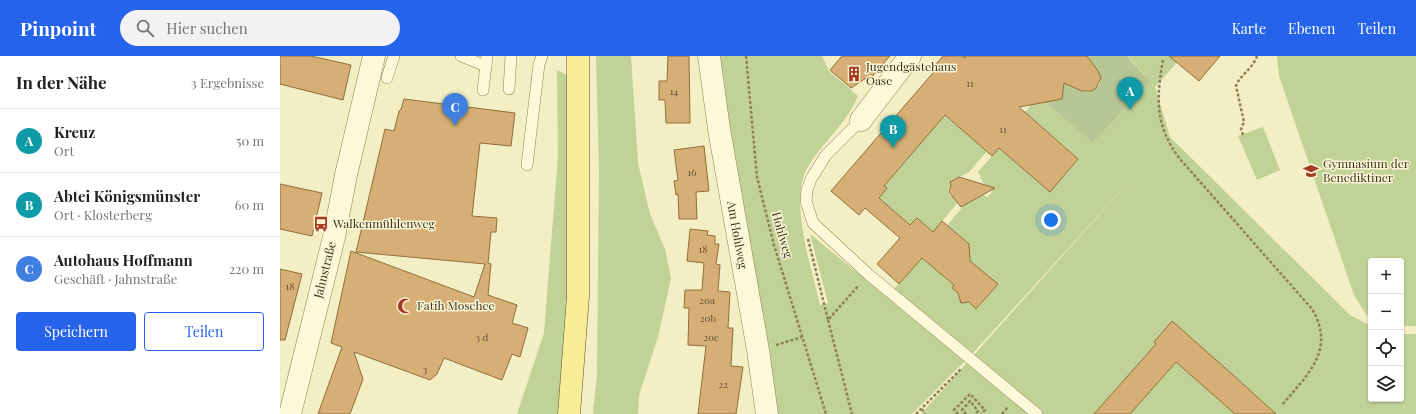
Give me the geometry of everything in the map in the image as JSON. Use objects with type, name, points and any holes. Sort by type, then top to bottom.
[{"type":"main road","points":[[569,414],[578,296],[578,56]]},
{"type":"street","name":"Jahnstraße","points":[[290,414],[334,237],[346,175],[374,56]]},
{"type":"street","name":"Am Hohlweg","points":[[709,56],[719,129],[758,350],[767,414]]},
{"type":"street","points":[[861,120],[910,56]]},
{"type":"lane","points":[[387,78],[394,56]]},
{"type":"lane","points":[[461,56],[487,61],[483,90]]},
{"type":"lane","points":[[509,89],[511,56]]},
{"type":"lane","points":[[527,165],[539,64],[542,56]]},
{"type":"lane","points":[[861,120],[826,155],[816,168],[807,190],[806,201],[808,213],[813,223],[868,274],[1037,414]]},
{"type":"path","name":"Hohlweg","points":[[746,56],[757,177],[769,225],[826,414]]},
{"type":"path","points":[[1243,135],[1241,129],[1244,122],[1236,86],[1242,76],[1253,66],[1257,56]]},
{"type":"path","points":[[1163,60],[1158,95],[1162,123],[1169,143],[1180,159],[1312,309],[1321,328],[1321,349],[1315,365],[1282,405]]},
{"type":"path","points":[[808,213],[805,227],[852,414]]},
{"type":"path","points":[[828,320],[868,274]]},
{"type":"path","points":[[776,345],[802,337]]},
{"type":"path","points":[[916,414],[971,358]]},
{"type":"path","points":[[958,414],[954,410],[970,394],[984,410],[980,414]]},
{"type":"path","points":[[966,414],[962,410],[970,401],[978,411],[975,414]]},
{"type":"path","points":[[962,402],[965,405]]},
{"type":"path","points":[[974,406],[978,402]]},
{"type":"path","points":[[922,409],[925,414]]},
{"type":"green space","points":[[596,56],[631,56],[638,163],[650,214],[665,249],[671,278],[658,337],[639,395],[638,414],[593,414],[597,374],[599,171]]},
{"type":"green space","points":[[721,56],[822,56],[829,71],[858,96],[848,115],[809,165],[803,179],[800,196],[803,234],[820,305],[828,303],[810,234],[965,361],[912,414],[774,414],[721,72]]},
{"type":"green space","points":[[1087,56],[1127,56],[1150,81],[1093,143],[1045,102],[1062,99],[1064,83],[1086,92],[1094,90],[1098,86],[1100,77]]},
{"type":"green space","points":[[1128,56],[1183,56],[1155,87],[1170,137],[1350,315],[1368,324],[1368,402],[1404,402],[1404,334],[1416,334],[1416,414],[921,414],[1135,175],[973,353],[893,290],[922,258],[954,285],[952,288],[961,295],[959,297],[962,302],[967,301],[977,309],[997,284],[938,236],[964,205],[983,195],[987,197],[991,194],[992,189],[985,186],[978,172],[999,148],[1050,192],[1078,159],[1025,112],[1041,94],[1045,102],[1093,143],[1150,81]]},
{"type":"green space","points":[[1277,56],[1416,56],[1416,326],[1404,326],[1404,258],[1368,258],[1368,315],[1354,295],[1279,76]]},
{"type":"green space","points":[[557,70],[567,75],[569,117],[569,244],[566,329],[560,414],[517,414],[544,333],[558,156]]},
{"type":"green space","points":[[952,107],[955,110],[948,118],[983,148],[994,143],[969,172],[950,182],[952,185],[948,189],[949,195],[960,200],[933,232],[917,218],[910,225],[879,198],[887,189],[884,186]]},
{"type":"green space","points":[[1263,127],[1280,170],[1257,180],[1238,136]]},
{"type":"building","points":[[280,56],[311,56],[351,65],[343,100],[280,84]]},
{"type":"building","points":[[668,56],[689,56],[690,123],[666,123],[665,100],[659,100],[659,81],[667,81]]},
{"type":"building","name":"Jugendgästehaus Oase","points":[[842,56],[890,56],[869,80],[866,78],[851,88],[830,70]]},
{"type":"building","points":[[943,56],[1087,56],[1098,71],[1101,78],[1096,88],[1092,91],[1082,91],[1064,83],[1062,99],[1019,107],[1078,159],[1050,192],[999,148],[992,156],[945,115],[884,186],[887,188],[879,198],[910,225],[917,218],[933,232],[942,221],[969,244],[970,261],[998,284],[976,309],[969,302],[961,303],[958,293],[952,288],[954,285],[922,258],[899,284],[877,264],[900,238],[865,208],[859,215],[831,191],[938,67],[935,65]]},
{"type":"building","points":[[1169,56],[1220,56],[1199,81]]},
{"type":"building","points":[[404,99],[515,113],[511,146],[480,143],[472,216],[497,218],[496,232],[491,232],[488,263],[491,264],[488,295],[517,305],[512,323],[528,328],[520,357],[512,354],[502,380],[444,358],[437,374],[430,380],[354,352],[363,379],[350,414],[318,414],[342,347],[331,343],[351,251],[474,297],[485,264],[356,252],[385,129],[394,131]]},
{"type":"building","points":[[704,146],[709,191],[696,192],[697,219],[679,219],[678,194],[676,195],[674,181],[678,180],[674,150]]},
{"type":"building","points":[[959,177],[995,188],[961,207],[949,192],[951,185],[950,182]]},
{"type":"building","points":[[280,184],[322,193],[312,236],[280,229]]},
{"type":"building","points":[[690,229],[708,231],[707,235],[715,236],[715,244],[719,244],[716,264],[720,265],[718,291],[730,292],[728,328],[733,328],[731,366],[743,367],[736,414],[698,414],[706,346],[688,345],[689,308],[684,308],[685,290],[702,290],[704,263],[687,261]]},
{"type":"building","points":[[280,269],[302,274],[285,340],[280,340]]},
{"type":"building","points":[[1172,321],[1276,414],[1235,414],[1176,362],[1130,414],[1094,414],[1156,344],[1154,342]]},
{"type":"place","name":"Jugendgästehaus Oase","points":[[854,74]]},
{"type":"place","name":"Kreuz","points":[[1130,110]]},
{"type":"place","name":"Autohaus Hoffmann","points":[[455,126]]},
{"type":"place","name":"Abtei Königsmünster","points":[[893,148]]},
{"type":"place","name":"Gymnasium der Benediktiner","points":[[1311,171]]},
{"type":"place","name":"Walkenmühlenweg","points":[[321,224]]},
{"type":"place","name":"Fatih Moschee","points":[[405,306]]}]
